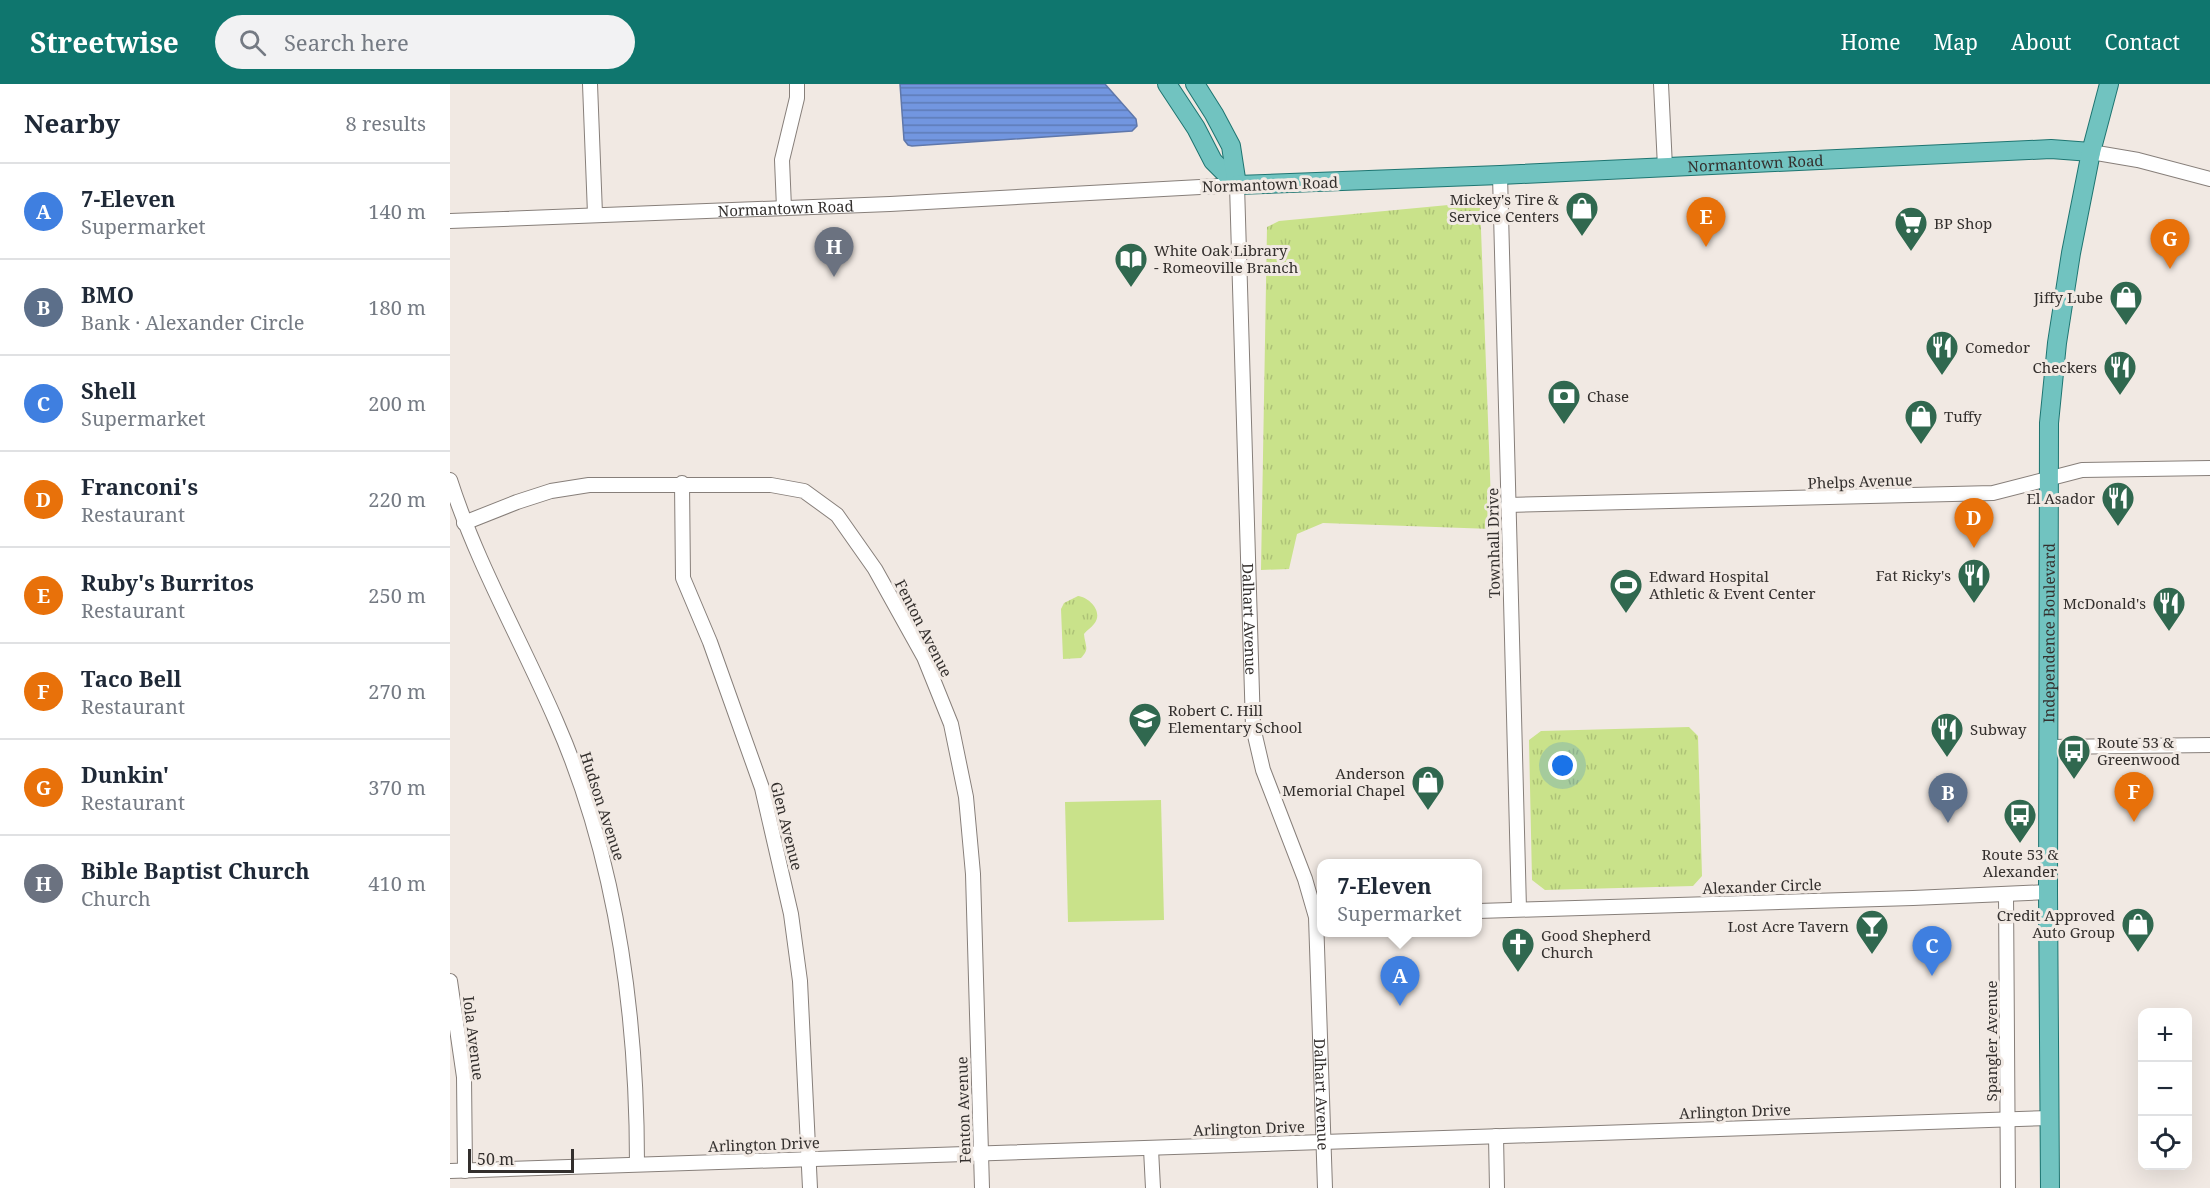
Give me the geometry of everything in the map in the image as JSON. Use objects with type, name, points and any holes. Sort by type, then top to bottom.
[{"type":"main road","points":[[1167,84],[1196,128],[1213,161],[1237,184]]},
{"type":"main road","name":"Dalhart Avenue","points":[[1195,84],[1215,114],[1231,146],[1237,184]]},
{"type":"main road","name":"Independence Boulevard","points":[[2050,1188],[2049,423],[2071,253],[2091,152],[2109,84]]},
{"type":"main road","name":"Normantown Road","points":[[1237,184],[1500,175],[2051,149],[2091,152]]},
{"type":"street","points":[[590,84],[595,214]]},
{"type":"street","points":[[784,208],[782,160],[797,98],[797,84]]},
{"type":"street","points":[[1661,84],[1665,167]]},
{"type":"street","points":[[2091,152],[2138,160],[2210,179]]},
{"type":"street","name":"Townhall Drive","points":[[1500,175],[1519,909]]},
{"type":"street","name":"Normantown Road","points":[[450,221],[784,208],[1237,184]]},
{"type":"street","name":"Dalhart Avenue","points":[[1237,184],[1253,727],[1263,770],[1317,912]]},
{"type":"street","name":"Phelps Avenue","points":[[1508,505],[1994,493],[2048,481],[2082,470],[2210,468]]},
{"type":"street","name":"Hudson Avenue","points":[[450,480],[464,523],[557,722],[583,792],[608,874],[632,1024],[637,1164]]},
{"type":"street","name":"Fenton Avenue","points":[[464,523],[551,491],[589,485],[682,483],[771,485],[804,491],[837,515],[875,569],[924,657],[951,724],[966,797],[972,874],[982,1188]]},
{"type":"street","name":"Glen Avenue","points":[[682,483],[682,578],[710,642],[762,788],[791,914],[800,981],[810,1188]]},
{"type":"street","points":[[2049,747],[2210,745]]},
{"type":"street","name":"Alexander Circle","points":[[1482,911],[2048,892]]},
{"type":"street","name":"Spangler Avenue","points":[[2006,894],[2008,1188]]},
{"type":"street","name":"Dalhart Avenue","points":[[1319,937],[1325,1188]]},
{"type":"street","name":"Iola Avenue","points":[[450,981],[464,1077],[465,1171]]},
{"type":"street","name":"Arlington Drive","points":[[450,1171],[2050,1118]]},
{"type":"street","points":[[1496,1136],[1497,1188]]},
{"type":"street","points":[[1151,1149],[1153,1188]]},
{"type":"green space","points":[[1480,202],[1492,529],[1323,523],[1297,534],[1289,569],[1261,570],[1267,227],[1279,221]]},
{"type":"green space","points":[[1078,596],[1091,602],[1096,610],[1097,619],[1084,634],[1086,647],[1084,655],[1081,658],[1063,659],[1061,609],[1064,603]]},
{"type":"green space","points":[[1689,727],[1698,736],[1702,876],[1693,886],[1545,890],[1532,880],[1529,740],[1541,731]]},
{"type":"green space","points":[[1161,800],[1164,920],[1068,922],[1065,802]]},
{"type":"water","points":[[900,84],[1105,84],[1136,119],[1137,126],[1132,131],[912,146],[904,140]]},
{"type":"place","name":"Mickey's Tire & Service Centers","points":[[1582,237]]},
{"type":"place","name":"Ruby's Burritos","points":[[1706,247]]},
{"type":"place","name":"BP Shop","points":[[1911,252]]},
{"type":"place","name":"Dunkin'","points":[[2170,269]]},
{"type":"place","name":"Bible Baptist Church","points":[[834,277]]},
{"type":"place","name":"White Oak Library - Romeoville Branch","points":[[1131,288]]},
{"type":"place","name":"Jiffy Lube","points":[[2126,326]]},
{"type":"place","name":"Comedor","points":[[1942,376]]},
{"type":"place","name":"Checkers","points":[[2120,396]]},
{"type":"place","name":"Chase","points":[[1564,425]]},
{"type":"place","name":"Tuffy","points":[[1921,445]]},
{"type":"place","name":"El Asador","points":[[2118,527]]},
{"type":"place","name":"Franconi's","points":[[1974,548]]},
{"type":"place","name":"Fat Ricky's","points":[[1974,604]]},
{"type":"place","name":"Edward Hospital Athletic & Event Center","points":[[1626,614]]},
{"type":"place","name":"McDonald's","points":[[2169,632]]},
{"type":"place","name":"Robert C. Hill Elementary School","points":[[1145,748]]},
{"type":"place","name":"Subway","points":[[1947,758]]},
{"type":"place","name":"Route 53 & Greenwood","points":[[2074,780]]},
{"type":"place","name":"Anderson Memorial Chapel","points":[[1428,811]]},
{"type":"place","name":"Taco Bell","points":[[2134,822]]},
{"type":"place","name":"BMO","points":[[1948,823]]},
{"type":"place","name":"Route 53 & Alexander","points":[[2020,844]]},
{"type":"place","name":"Credit Approved Auto Group","points":[[2138,953]]},
{"type":"place","name":"Lost Acre Tavern","points":[[1872,955]]},
{"type":"place","name":"Good Shepherd Church","points":[[1518,973]]},
{"type":"place","name":"Shell","points":[[1932,976]]},
{"type":"place","name":"7-Eleven","points":[[1400,1006]]}]
